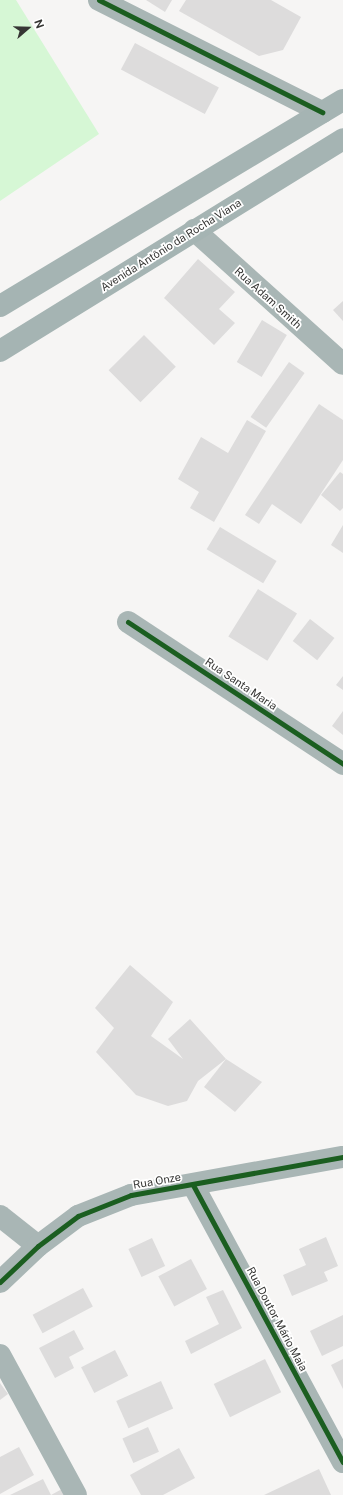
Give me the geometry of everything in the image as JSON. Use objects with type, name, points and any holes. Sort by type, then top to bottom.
[{"type":"main road","points":[[0,306],[343,100]]},
{"type":"main road","name":"Avenida Antônio da Rocha Viana","points":[[0,350],[343,140]]},
{"type":"street","points":[[99,0],[322,112]]},
{"type":"street","name":"Rua Adam Smith","points":[[194,230],[343,364]]},
{"type":"street","name":"Rua Santa Maria","points":[[128,622],[343,764]]},
{"type":"street","name":"Rua Onze","points":[[0,1282],[38,1246],[78,1216],[130,1195],[193,1185],[343,1157]]},
{"type":"street","name":"Rua Doutor Mário Maia","points":[[193,1185],[343,1462]]},
{"type":"street","points":[[0,1216],[38,1246]]},
{"type":"street","points":[[0,1355],[76,1495]]},
{"type":"green space","points":[[0,0],[16,0],[99,134],[0,201]]},
{"type":"building","points":[[146,0],[172,0],[165,12]]},
{"type":"building","points":[[186,0],[271,0],[301,17],[283,50],[259,56],[179,11]]},
{"type":"building","points":[[135,43],[219,88],[205,114],[121,69]]},
{"type":"building","points":[[198,259],[235,292],[219,309],[235,323],[214,345],[164,298]]},
{"type":"building","points":[[343,301],[343,321],[333,310]]},
{"type":"building","points":[[262,320],[287,335],[262,377],[237,362]]},
{"type":"building","points":[[144,335],[176,367],[140,402],[109,370]]},
{"type":"building","points":[[289,362],[305,373],[266,428],[251,417]]},
{"type":"building","points":[[319,404],[343,420],[343,460],[301,524],[272,504],[259,524],[245,515]]},
{"type":"building","points":[[247,420],[266,431],[214,522],[190,508],[199,492],[178,479],[201,437],[228,453]]},
{"type":"building","points":[[340,472],[343,474],[343,508],[340,511],[321,495]]},
{"type":"building","points":[[343,525],[343,553],[331,545]]},
{"type":"building","points":[[220,527],[277,561],[263,583],[207,549]]},
{"type":"building","points":[[258,589],[297,613],[267,661],[228,636]]},
{"type":"building","points":[[310,619],[334,638],[317,660],[293,641]]},
{"type":"building","points":[[343,676],[343,690],[336,685]]},
{"type":"building","points":[[343,711],[343,735],[332,726]]},
{"type":"building","points":[[130,965],[173,1002],[151,1036],[183,1059],[168,1039],[190,1019],[226,1059],[198,1081],[187,1101],[168,1106],[136,1095],[96,1052],[114,1028],[95,1008]]},
{"type":"building","points":[[226,1059],[262,1082],[235,1112],[204,1087]]},
{"type":"building","points":[[326,1237],[338,1266],[324,1272],[328,1281],[292,1296],[283,1275],[306,1265],[299,1249]]},
{"type":"building","points":[[152,1238],[165,1266],[142,1277],[128,1249]]},
{"type":"building","points":[[191,1259],[207,1289],[174,1306],[158,1276]]},
{"type":"building","points":[[83,1288],[93,1307],[43,1333],[33,1315]]},
{"type":"building","points":[[223,1290],[242,1328],[191,1354],[185,1341],[219,1324],[206,1297]]},
{"type":"building","points":[[343,1315],[343,1346],[322,1356],[310,1331]]},
{"type":"building","points":[[74,1330],[84,1349],[69,1357],[74,1368],[55,1378],[39,1348]]},
{"type":"building","points":[[115,1350],[128,1376],[94,1393],[81,1367]]},
{"type":"building","points":[[265,1359],[281,1392],[230,1417],[214,1384]]},
{"type":"building","points":[[343,1359],[343,1389],[331,1365]]},
{"type":"building","points":[[161,1381],[173,1408],[128,1428],[116,1401]]},
{"type":"building","points":[[0,1383],[8,1394],[0,1400]]},
{"type":"building","points":[[148,1427],[159,1452],[133,1463],[122,1438]]},
{"type":"building","points":[[19,1447],[34,1475],[0,1494],[0,1457]]},
{"type":"building","points":[[179,1448],[195,1478],[163,1495],[141,1495],[130,1475]]},
{"type":"building","points":[[319,1469],[331,1495],[264,1495]]},
{"type":"building","points":[[43,1479],[51,1495],[10,1495]]},
{"type":"building","points":[[62,1489],[65,1495],[51,1495]]},
{"type":"cycle path","points":[[99,0],[322,112]]},
{"type":"cycle path","points":[[128,622],[343,764]]},
{"type":"cycle path","points":[[0,1282],[38,1246],[78,1216],[131,1195],[343,1157]]},
{"type":"cycle path","points":[[193,1185],[343,1462]]}]
